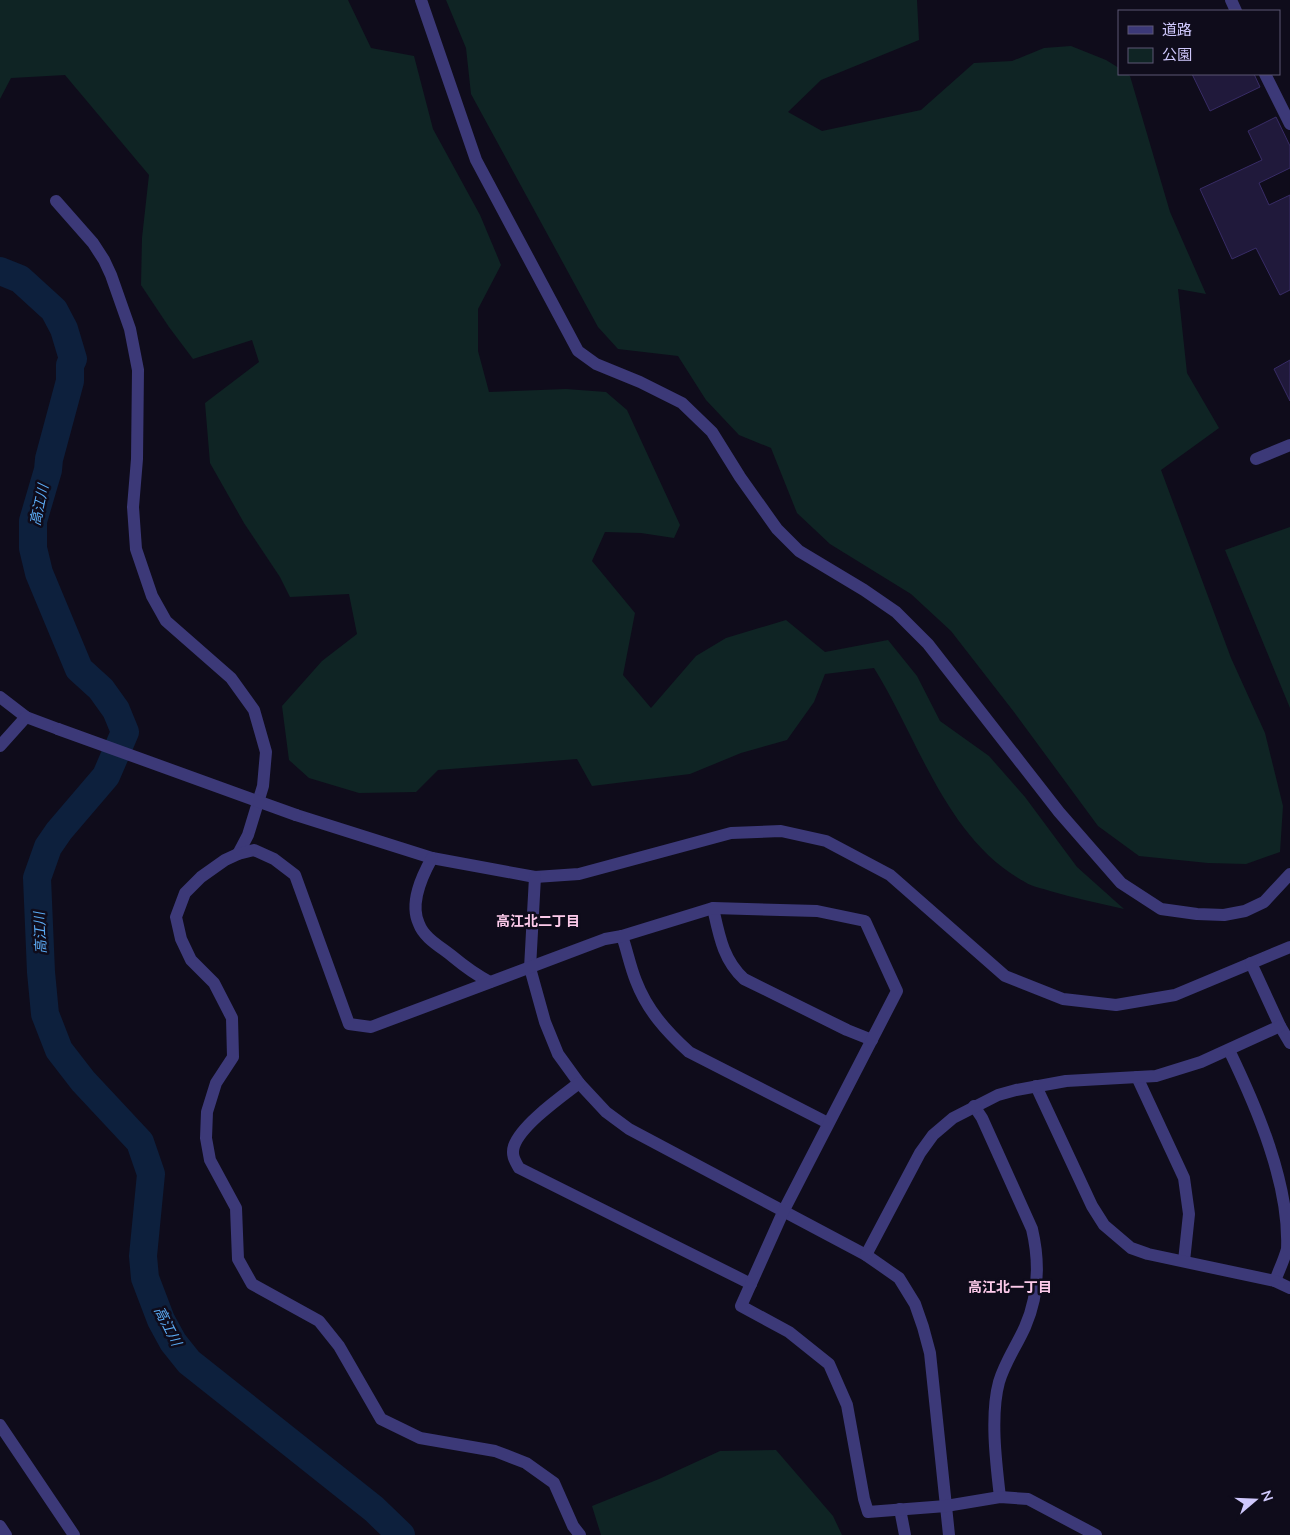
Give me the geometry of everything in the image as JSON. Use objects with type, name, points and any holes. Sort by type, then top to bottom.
[{"type":"street","points":[[421,0],[476,160],[578,351],[596,364],[640,382],[682,403],[712,432],[740,477],[777,529],[799,551],[864,590],[896,612],[928,644],[1058,812],[1121,883],[1161,909],[1224,915],[1245,911],[1264,902],[1290,874]]},
{"type":"street","points":[[1266,75],[1290,124]]},
{"type":"street","points":[[56,201],[88,237],[104,260],[112,275],[130,329],[138,370],[137,459],[133,507],[136,548],[152,596],[166,620],[231,678],[254,710],[266,752],[264,786],[248,835],[238,854]]},
{"type":"street","points":[[1256,459],[1290,444]]},
{"type":"street","points":[[0,697],[26,717],[296,815],[432,858],[535,877],[579,874],[731,833],[781,831],[826,841],[890,875],[1005,976],[1063,998],[1116,1006],[1175,996],[1290,947]]},
{"type":"street","points":[[0,746],[26,717]]},
{"type":"street","points":[[580,1535],[573,1526],[554,1483],[526,1463],[494,1451],[420,1438],[381,1419],[339,1346],[319,1321],[252,1284],[238,1259],[236,1208],[210,1160],[206,1138],[207,1112],[216,1083],[233,1057],[232,1018],[214,982],[191,960],[182,940],[176,917],[185,893],[201,877],[225,860],[254,850],[274,859],[295,875],[349,1024],[370,1026],[604,939],[622,936],[712,908],[817,911],[865,922],[897,991],[784,1210],[741,1306],[789,1332],[830,1364],[847,1405],[868,1512],[946,1506],[1000,1497],[1028,1499],[1096,1535]]},
{"type":"street","points":[[432,858],[422,874],[415,907],[418,924],[435,943],[478,976],[490,982]]},
{"type":"street","points":[[535,877],[530,968],[545,1022],[558,1054],[578,1083],[606,1112],[629,1129],[866,1255],[899,1278],[915,1304],[930,1354],[949,1535]]},
{"type":"street","points":[[712,908],[726,954],[733,969],[744,979],[847,1030],[872,1040]]},
{"type":"street","points":[[622,936],[643,998],[656,1019],[671,1036],[689,1052],[828,1123]]},
{"type":"street","points":[[1251,963],[1280,1026],[1290,1043]]},
{"type":"street","points":[[866,1255],[907,1176],[933,1135],[953,1118],[974,1106],[998,1095],[1066,1081],[1156,1076],[1229,1050],[1280,1026]]},
{"type":"street","points":[[1229,1050],[1276,1150],[1290,1199],[1290,1224],[1287,1248],[1275,1281]]},
{"type":"street","points":[[1137,1077],[1184,1178],[1188,1214],[1184,1261]]},
{"type":"street","points":[[578,1083],[540,1114],[519,1137],[513,1147],[513,1159],[519,1168],[751,1284]]},
{"type":"street","points":[[1036,1086],[1092,1206],[1104,1225],[1131,1248],[1148,1254],[1275,1281],[1290,1288]]},
{"type":"street","points":[[974,1106],[982,1118],[1032,1229],[1036,1244],[1036,1297],[1025,1327],[1010,1354],[994,1406],[1000,1497]]},
{"type":"street","points":[[0,1425],[74,1535]]},
{"type":"street","points":[[900,1510],[904,1535]]},
{"type":"street","points":[[0,1526],[6,1535]]},
{"type":"green space","points":[[0,0],[348,0],[371,48],[414,56],[433,129],[480,215],[501,265],[478,309],[478,351],[489,392],[566,389],[606,392],[627,410],[680,525],[674,538],[641,533],[605,532],[592,561],[635,613],[623,675],[651,708],[696,656],[726,638],[786,620],[825,652],[888,640],[917,676],[940,721],[989,756],[1025,797],[1077,867],[1124,909],[1068,896],[1025,882],[998,863],[974,841],[954,814],[937,786],[874,668],[825,674],[814,702],[787,740],[741,753],[690,774],[592,786],[577,759],[438,770],[416,792],[359,793],[309,778],[289,760],[282,706],[322,661],[357,634],[349,594],[290,597],[280,577],[244,523],[210,463],[205,403],[259,362],[252,340],[193,359],[169,327],[141,285],[142,238],[149,175],[65,75],[11,78],[0,99]]},
{"type":"green space","points":[[446,0],[917,0],[919,40],[821,80],[788,112],[822,131],[921,110],[974,63],[1012,61],[1044,48],[1071,46],[1106,60],[1118,67],[1118,75],[1130,76],[1170,212],[1206,294],[1178,289],[1187,373],[1219,428],[1161,470],[1231,658],[1265,733],[1283,806],[1280,852],[1246,864],[1208,863],[1139,856],[1098,826],[1014,712],[951,631],[911,594],[830,544],[797,513],[771,448],[739,435],[706,400],[678,356],[618,349],[598,327],[471,94],[466,48]]},
{"type":"green space","points":[[1290,527],[1290,708],[1225,550]]},
{"type":"green space","points":[[776,1450],[833,1516],[842,1535],[601,1535],[592,1506],[659,1479],[720,1451]]},
{"type":"building","points":[[1192,75],[1254,75],[1260,87],[1210,111]]},
{"type":"building","points":[[1276,117],[1290,146],[1290,168],[1259,183],[1269,205],[1290,195],[1290,290],[1280,295],[1256,248],[1232,259],[1200,189],[1262,160],[1248,131]]},
{"type":"building","points":[[1290,360],[1290,401],[1274,369]]},
{"type":"waterway","name":"高江川","points":[[0,271],[20,279],[54,310],[64,329],[73,359],[70,365],[70,381],[33,521],[33,548],[39,573],[79,669],[101,689],[116,710],[125,732],[106,776],[59,831],[48,847],[37,878],[41,972],[45,1014],[59,1050],[83,1081],[140,1142],[151,1174],[143,1256],[145,1278],[161,1320],[173,1342],[189,1362],[374,1509],[401,1535]]},
{"type":"district","name":"高江北二丁目","points":[[538,921]]},
{"type":"district","name":"高江北一丁目","points":[[1010,1287]]}]
